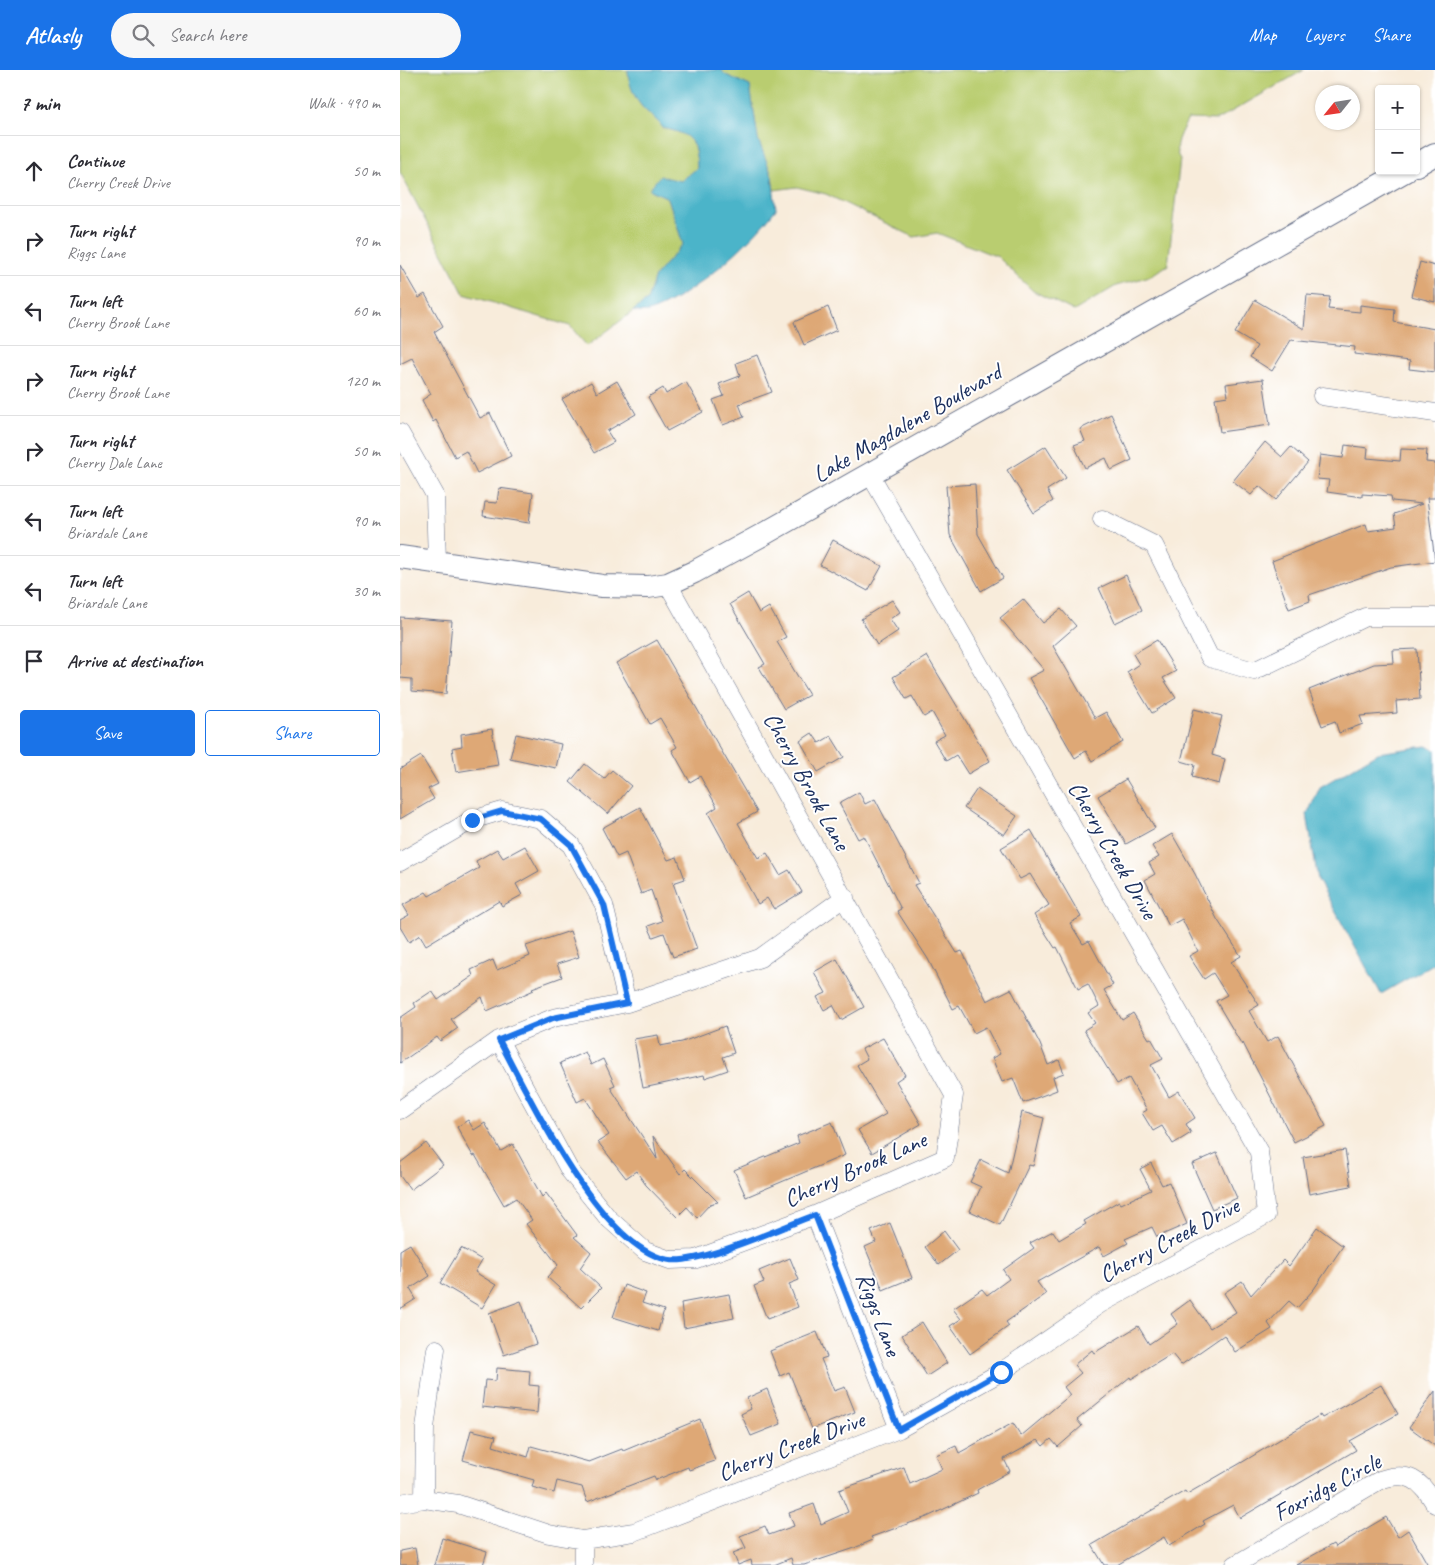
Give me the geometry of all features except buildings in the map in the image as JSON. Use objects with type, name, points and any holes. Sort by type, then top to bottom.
[{"type":"street","points":[[1420,163],[1435,154]]},
{"type":"street","name":"Lake Magdalene Boulevard","points":[[400,557],[602,586],[648,587],[668,584],[762,535],[1398,175]]},
{"type":"street","points":[[1322,396],[1435,413]]},
{"type":"street","points":[[400,433],[435,494],[437,562]]},
{"type":"street","name":"Cherry Creek Drive","points":[[400,1503],[424,1499],[458,1504],[549,1534],[583,1540],[634,1532],[899,1430],[1001,1372],[1100,1304],[1266,1215],[1259,1152],[870,474]]},
{"type":"street","points":[[1102,519],[1154,545],[1210,658],[1254,671],[1365,617],[1435,617]]},
{"type":"street","name":"Cherry Brook Lane","points":[[499,1040],[570,1170],[608,1218],[645,1251],[670,1260],[696,1259],[815,1215],[944,1158],[954,1095],[845,897],[668,584]]},
{"type":"street","points":[[400,862],[472,820],[502,811],[541,819],[571,845],[604,905],[627,1003]]},
{"type":"street","points":[[400,1110],[499,1040],[553,1018],[627,1003],[760,958],[845,897]]},
{"type":"street","name":"Riggs Lane","points":[[815,1215],[899,1430]]},
{"type":"street","points":[[424,1499],[425,1428],[436,1349]]},
{"type":"street","name":"Foxridge Circle","points":[[1235,1565],[1380,1480],[1393,1476],[1402,1475],[1412,1478],[1422,1486],[1435,1504]]},
{"type":"street","points":[[583,1540],[583,1565]]},
{"type":"green space","points":[[400,70],[628,70],[635,96],[646,111],[663,128],[680,133],[690,139],[695,150],[697,168],[681,181],[649,189],[668,198],[683,244],[655,276],[647,301],[587,346],[570,326],[464,294],[400,172]]},
{"type":"green space","points":[[721,70],[1304,70],[1217,120],[1188,119],[1177,144],[1180,159],[1168,265],[1150,276],[1116,286],[1074,311],[1033,291],[998,257],[937,233],[914,237],[826,194],[797,187],[774,190],[772,176],[758,139],[750,86],[726,75]]},
{"type":"water","points":[[628,70],[721,70],[726,75],[750,86],[758,139],[772,176],[776,209],[736,253],[700,283],[664,305],[646,312],[633,311],[647,301],[655,276],[683,244],[668,198],[649,189],[660,176],[681,181],[697,168],[695,150],[690,139],[680,133],[663,128],[646,111],[631,88]]},
{"type":"water","points":[[1426,746],[1435,750],[1435,963],[1381,994],[1318,880],[1307,815],[1320,787],[1378,753]]},
{"type":"route","points":[[472,820],[502,811],[541,819],[571,845],[604,905],[627,1003],[553,1018],[499,1040],[570,1170],[608,1218],[645,1251],[670,1260],[696,1259],[815,1215],[899,1430],[1001,1372]]}]
